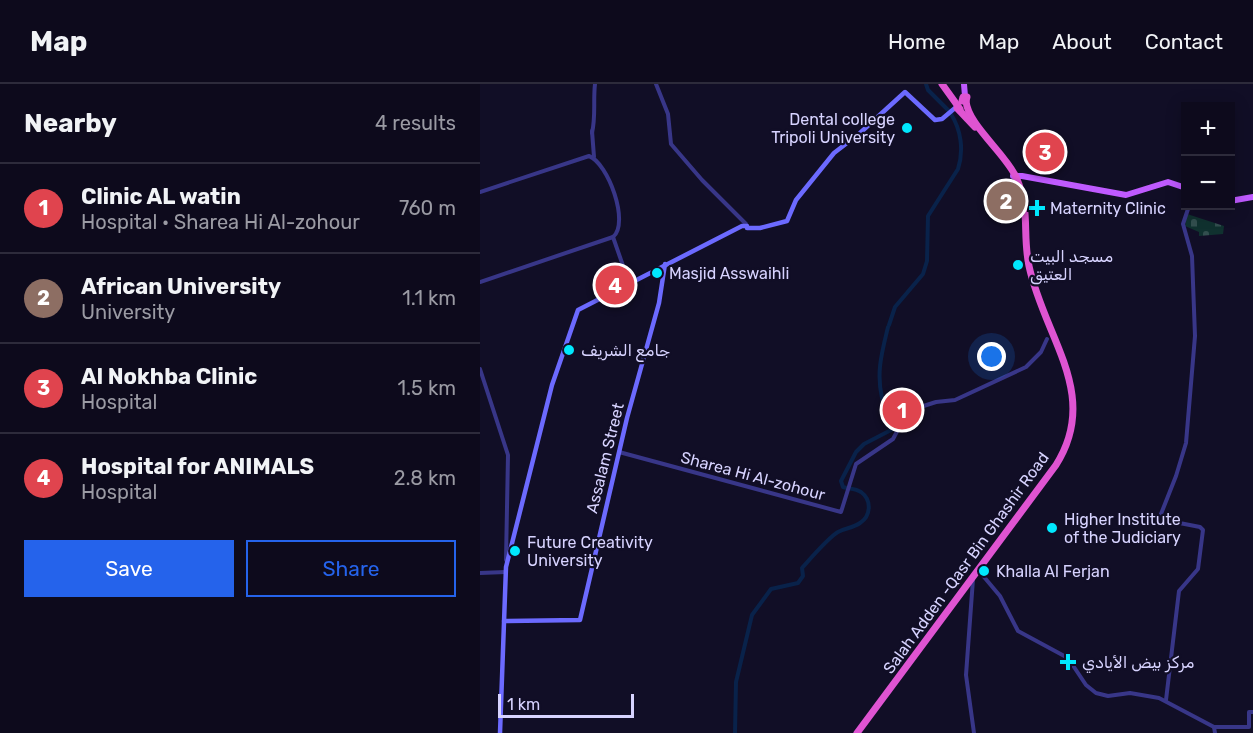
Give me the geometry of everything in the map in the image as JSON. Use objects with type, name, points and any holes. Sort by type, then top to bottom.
[{"type":"highway","points":[[943,84],[960,102],[1017,175],[1023,205],[1026,264],[1037,294]]},
{"type":"highway","points":[[943,84],[960,102]]},
{"type":"highway","points":[[943,84],[966,115],[988,138]]},
{"type":"highway","name":"Salah Adden -Qasr Bin Ghashir Road","points":[[856,733],[970,584],[1068,447],[1075,412],[1072,391],[1037,294],[1028,262],[1027,212],[1017,175]]},
{"type":"highway","points":[[868,717],[1023,508]]},
{"type":"main road","points":[[500,733],[506,569],[552,385],[577,312],[588,303],[746,226],[784,223],[790,220],[796,200],[834,153],[905,92],[935,120],[942,119],[960,102],[964,84]]},
{"type":"main road","points":[[1017,175],[1126,195],[1165,183],[1181,187]]},
{"type":"main road","points":[[1235,200],[1253,197]]},
{"type":"main road","name":"Assalam Street","points":[[504,621],[580,620],[619,452],[657,308],[665,264]]},
{"type":"street","points":[[594,158],[592,133],[595,84]]},
{"type":"street","points":[[656,84],[668,114],[671,144],[746,226]]},
{"type":"street","points":[[480,192],[585,156],[594,158],[604,169],[620,213],[619,230],[613,237],[480,282]]},
{"type":"street","points":[[1166,700],[1179,591],[1198,568],[1203,530],[1201,527],[1159,519],[1186,443],[1195,336],[1192,256],[1183,224],[1188,210]]},
{"type":"street","points":[[613,237],[629,283]]},
{"type":"street","name":"Sharea Hi Al-zohour","points":[[619,452],[841,512],[857,462],[893,440],[908,411],[936,402],[955,400],[1023,368],[1039,356],[1047,339]]},
{"type":"street","points":[[480,369],[508,458],[506,569],[480,573]]},
{"type":"street","points":[[976,573],[984,578],[1000,596],[1019,633],[1068,658],[1090,690],[1105,696],[1130,693],[1166,700],[1214,727],[1249,727],[1249,712],[1253,712]]},
{"type":"street","points":[[970,584],[966,675],[974,733]]},
{"type":"street","points":[[1214,727],[1215,733]]},
{"type":"green space","points":[[1187,214],[1224,226],[1223,234],[1199,236],[1199,232],[1185,226]]},
{"type":"waterway","points":[[926,84],[928,90],[949,111]]},
{"type":"waterway","points":[[889,325],[895,307],[923,274],[927,261],[928,216],[958,169],[961,140],[951,114]]},
{"type":"waterway","points":[[735,733],[736,682],[752,615],[771,589],[798,583],[803,576],[802,568],[825,543],[838,532],[860,523],[868,512],[865,495],[843,487],[841,481],[856,452],[864,444],[893,429],[893,421],[880,389],[880,362],[888,327]]},
{"type":"place","name":"Dental college Tripoli University","points":[[907,128]]},
{"type":"place","name":"Al Nokhba Clinic","points":[[1045,152]]},
{"type":"place","name":"African University","points":[[1006,201]]},
{"type":"place","name":"Maternity Clinic","points":[[1037,208]]},
{"type":"place","name":"مسجد البيت العتيق","points":[[1018,265]]},
{"type":"place","name":"Masjid Asswaihli","points":[[657,273]]},
{"type":"place","name":"Hospital for ANIMALS","points":[[615,285]]},
{"type":"place","name":"جامع الشريف","points":[[569,350]]},
{"type":"place","name":"Clinic AL watin","points":[[902,410]]},
{"type":"place","name":"Higher Institute of the Judiciary","points":[[1052,528]]},
{"type":"place","name":"Future Creativity University","points":[[515,551]]},
{"type":"place","name":"Khalla Al Ferjan","points":[[984,571]]},
{"type":"place","name":"مركز بيض الأيادي","points":[[1068,662]]}]
